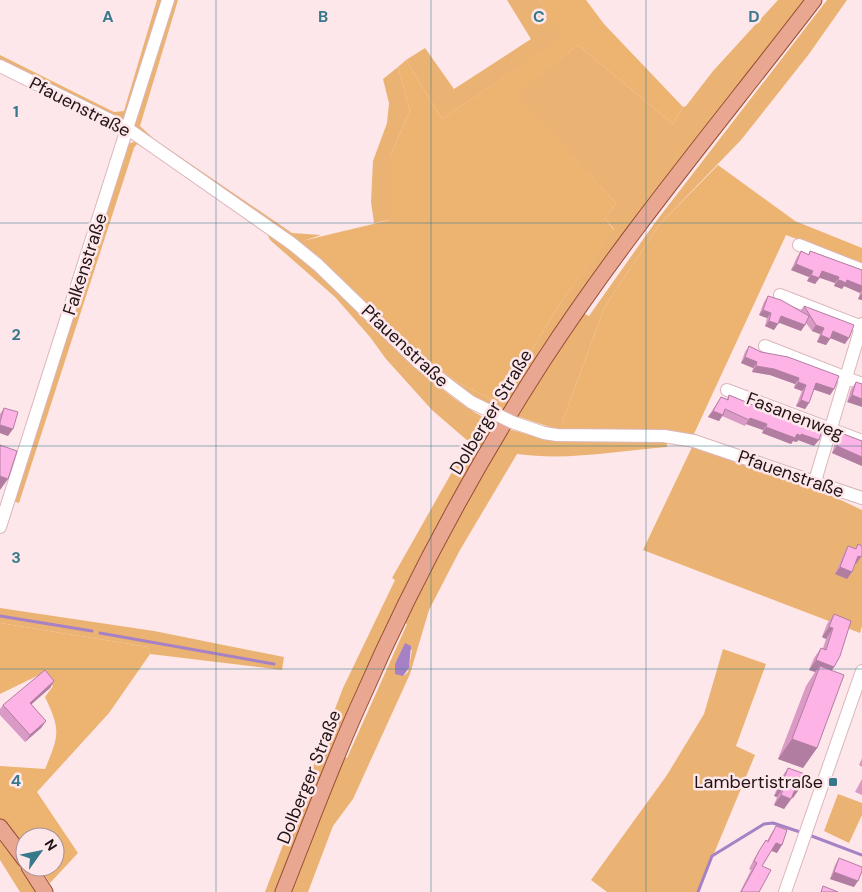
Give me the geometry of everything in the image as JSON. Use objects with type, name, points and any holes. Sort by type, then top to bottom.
[{"type":"main road","name":"Dolberger Straße","points":[[283,892],[361,700],[399,615],[448,521],[486,455],[543,361],[617,255],[700,145],[814,0]]},
{"type":"main road","points":[[0,827],[15,847]]},
{"type":"main road","points":[[36,877],[45,892]]},
{"type":"street","name":"Falkenstraße","points":[[0,527],[168,0]]},
{"type":"street","name":"Pfauenstraße","points":[[0,66],[128,129],[318,265],[418,362],[471,402],[512,422],[544,433],[678,438],[694,441],[862,498]]},
{"type":"street","points":[[799,245],[862,270]]},
{"type":"street","points":[[780,295],[862,326],[815,481]]},
{"type":"street","points":[[765,346],[862,384]]},
{"type":"street","name":"Fasanenweg","points":[[728,390],[862,441]]},
{"type":"street","points":[[785,892],[862,671]]},
{"type":"shaded area","points":[[157,0],[166,0],[126,119],[121,120],[0,63],[0,55],[114,112],[124,111]]},
{"type":"shaded area","points":[[172,0],[178,0],[140,126],[154,139],[292,233],[321,235],[303,241],[318,255],[314,255],[134,126]]},
{"type":"shaded area","points":[[507,0],[539,0],[564,37],[442,119],[406,60],[425,48],[454,89],[531,39]]},
{"type":"shaded area","points":[[539,0],[586,0],[604,24],[683,107],[673,124],[578,45],[515,94],[616,203],[605,219],[614,230],[561,302],[529,355],[497,402],[457,382],[422,355],[302,241],[390,220],[390,157],[410,110],[398,67],[406,60],[442,119],[563,37]]},
{"type":"shaded area","points":[[778,0],[806,0],[503,412],[474,398],[433,371],[328,269],[328,265],[422,355],[457,382],[497,402],[529,355],[561,302],[614,229],[605,219],[616,203],[514,94],[578,45],[673,124],[683,107],[686,106],[713,71]]},
{"type":"shaded area","points":[[827,0],[847,0],[809,54],[741,140],[659,225],[604,308],[562,423],[562,431],[516,416],[583,313],[589,316],[654,224]]},
{"type":"shaded area","points":[[398,67],[410,110],[390,157],[390,220],[374,223],[371,202],[373,161],[387,123],[389,103],[383,79]]},
{"type":"shaded area","points":[[136,141],[158,157],[137,144],[134,148],[19,503],[12,501],[128,144]]},
{"type":"shaded area","points":[[718,165],[795,221],[862,248],[862,263],[786,235],[693,436],[562,431],[562,423],[604,308],[659,225]]},
{"type":"shaded area","points":[[265,229],[314,269],[414,364],[453,398],[497,424],[277,892],[265,892],[343,688],[395,580],[392,578],[469,442],[432,410],[386,359],[370,337],[335,297],[270,240]]},
{"type":"shaded area","points":[[508,429],[554,441],[660,439],[667,441],[667,447],[592,455],[536,456],[517,454],[460,550],[429,610],[410,674],[353,799],[333,826],[308,892],[289,892],[342,757],[347,758],[407,624],[402,621],[453,524]],"holes":[[[412,650],[408,672],[403,676],[395,664],[403,651]]]},
{"type":"shaded area","points":[[693,445],[813,487],[862,510],[862,626],[860,633],[643,550]]},
{"type":"shaded area","points":[[0,608],[154,631],[284,657],[282,670],[150,654],[148,647],[0,623]]},
{"type":"shaded area","points":[[0,623],[148,647],[150,654],[109,713],[37,792],[61,827],[15,827],[15,836],[0,819],[0,766],[45,769],[53,748],[56,726],[45,697],[53,686],[41,674],[0,694]]},
{"type":"shaded area","points":[[405,643],[411,646],[409,668],[403,676],[395,674],[395,664]]},
{"type":"shaded area","points":[[723,649],[766,664],[736,746],[755,755],[698,892],[607,892],[591,880],[667,775],[704,714]]},
{"type":"shaded area","points":[[838,794],[862,803],[862,815],[849,843],[824,831]]},
{"type":"shaded area","points":[[65,834],[78,853],[65,867]]},
{"type":"shaded area","points":[[0,837],[15,859],[15,877],[27,877],[37,892],[20,892],[0,860]]},
{"type":"shaded area","points":[[46,877],[56,877],[50,883]]},
{"type":"building","points":[[801,251],[809,255],[810,251],[862,270],[862,286],[847,280],[846,283],[838,280],[839,277],[822,271],[819,278],[811,275],[813,271],[796,264]]},
{"type":"building","points":[[768,296],[781,300],[809,316],[805,325],[781,316],[778,324],[769,321],[771,313],[763,310]]},
{"type":"building","points":[[804,306],[854,325],[849,338],[833,331],[830,339],[821,335],[824,328],[816,325]]},
{"type":"building","points":[[749,346],[761,352],[788,357],[839,376],[834,389],[816,383],[809,403],[801,400],[806,385],[798,382],[799,378],[774,369],[756,366],[757,362],[745,357]]},
{"type":"building","points":[[856,382],[862,384],[862,399],[852,395]]},
{"type":"building","points":[[729,395],[763,409],[764,405],[823,427],[819,440],[801,434],[801,436],[797,434],[795,438],[766,427],[767,424],[750,418],[749,420],[725,409],[723,415],[713,411],[721,397],[728,400]]},
{"type":"building","points":[[4,408],[18,412],[13,429],[0,425]]},
{"type":"building","points":[[841,433],[862,441],[862,457],[837,446]]},
{"type":"building","points":[[0,445],[17,451],[8,479],[0,476]]},
{"type":"building","points":[[858,544],[862,546],[862,555],[861,557],[858,556],[852,572],[840,567],[848,546],[856,549]]},
{"type":"building","points":[[834,614],[851,621],[840,656],[834,667],[816,660],[821,648],[826,650],[833,628],[829,627]]},
{"type":"building","points":[[820,666],[844,675],[817,748],[792,739]]},
{"type":"building","points":[[45,670],[54,681],[30,703],[46,721],[30,735],[3,705]]},
{"type":"building","points":[[788,768],[805,774],[800,788],[796,787],[791,799],[781,795],[784,787],[781,786]]},
{"type":"building","points":[[776,826],[787,830],[782,845],[776,843],[762,866],[771,870],[759,892],[741,892],[757,863],[754,861],[759,851],[766,840],[768,842]]},
{"type":"building","points":[[839,858],[862,867],[858,881],[834,872]]},
{"type":"building","points":[[823,886],[838,892],[821,892]]},
{"type":"waterway","points":[[0,616],[92,631]]},
{"type":"waterway","points":[[100,633],[274,664]]},
{"type":"waterway","points":[[698,892],[712,856],[764,824],[773,823],[803,833]]},
{"type":"waterway","points":[[809,835],[862,855]]},
{"type":"place","name":"Lambertistraße","points":[[833,782]]}]
